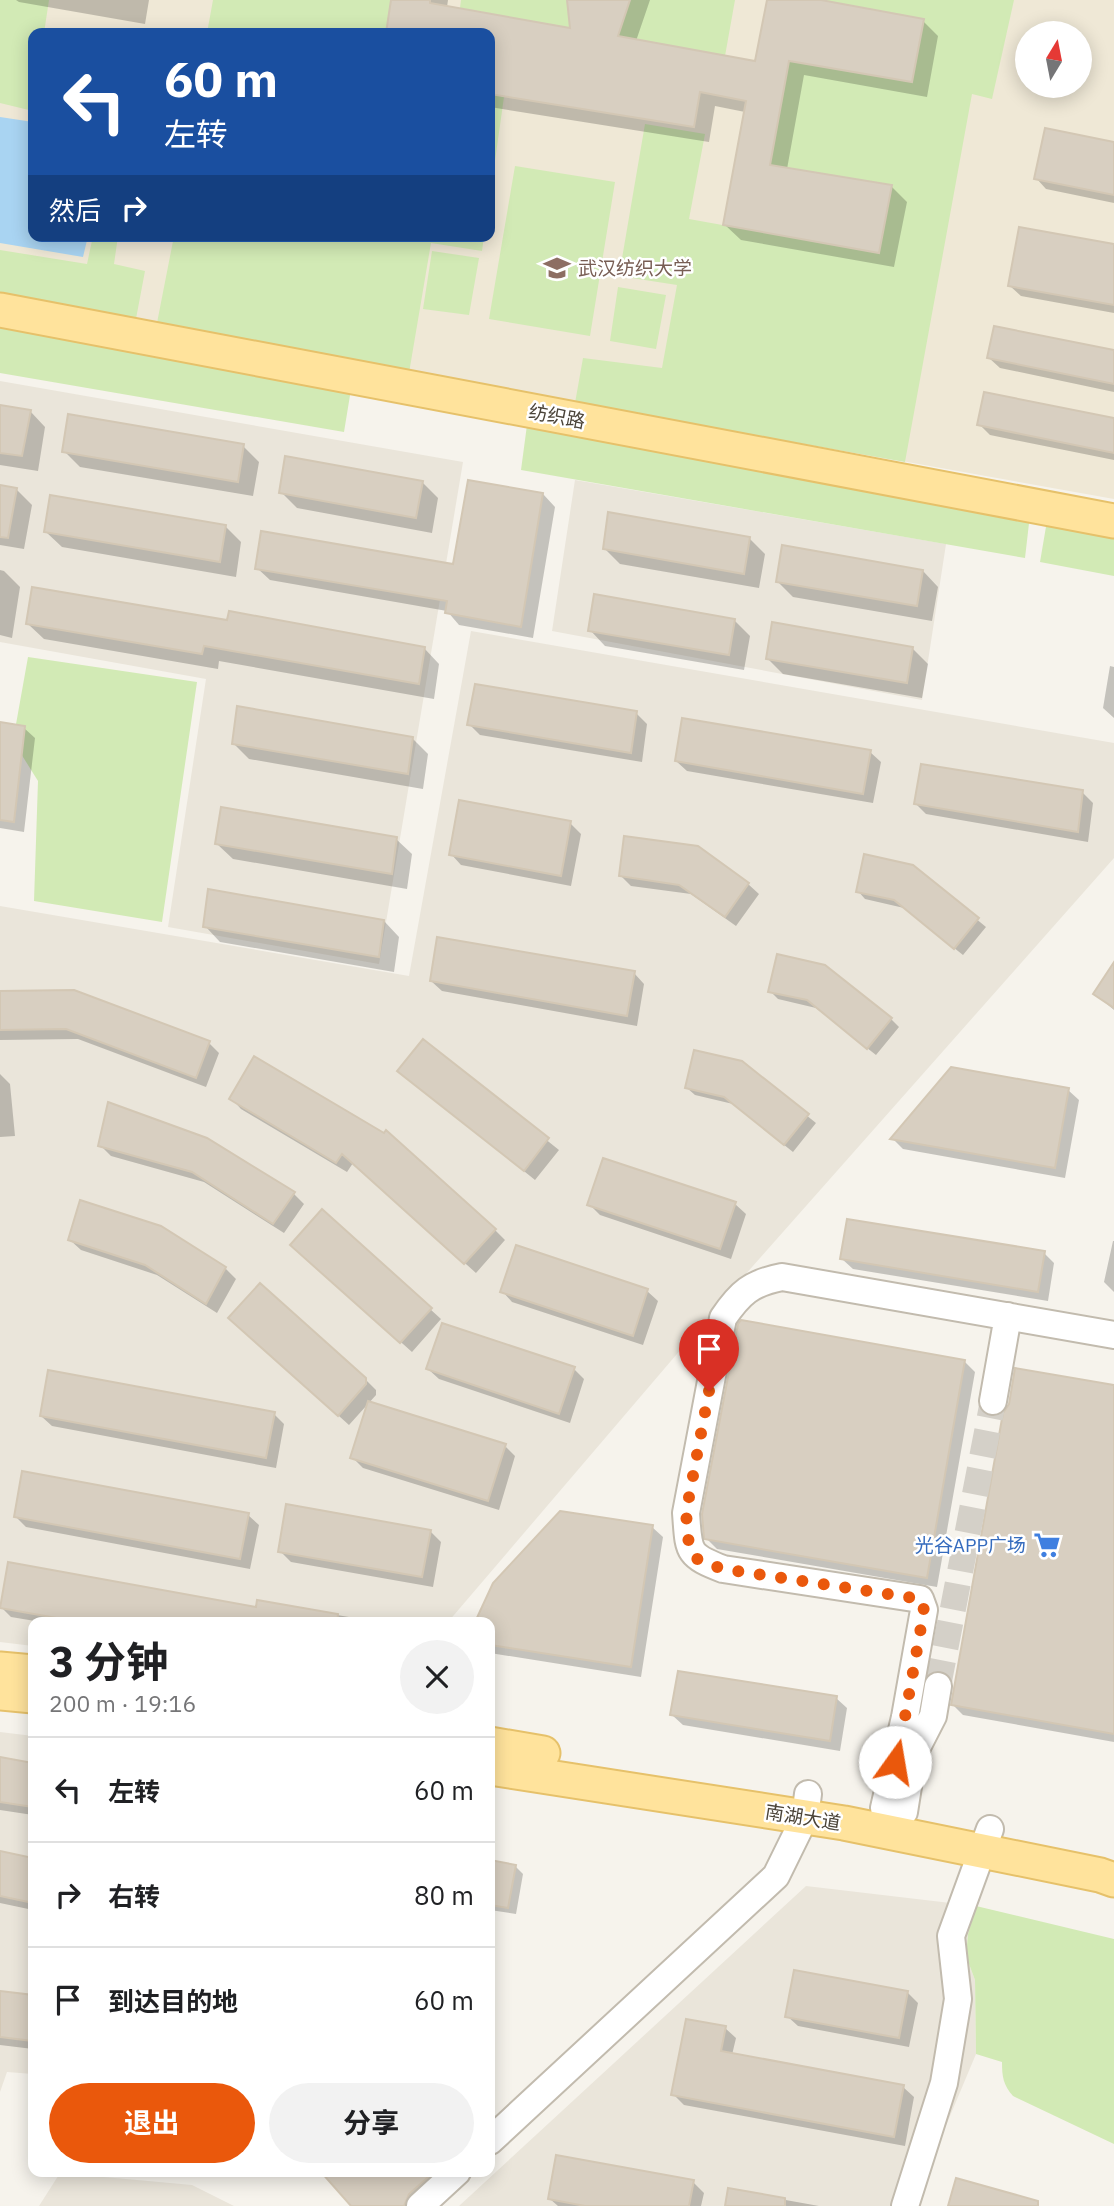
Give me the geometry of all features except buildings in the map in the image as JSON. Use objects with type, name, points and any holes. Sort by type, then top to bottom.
[{"type":"main road","name":"纺织路","points":[[0,310],[1114,521]]},
{"type":"main road","points":[[0,1669],[28,1672]]},
{"type":"main road","points":[[0,1693],[28,1696]]},
{"type":"main road","name":"南湖大道","points":[[495,1745],[987,1840],[1114,1855]]},
{"type":"main road","name":"南湖大道","points":[[495,1769],[806,1806],[894,1810],[1114,1880]]},
{"type":"street","points":[[894,1810],[905,1717],[924,1610],[920,1599],[723,1569],[698,1560],[689,1546],[686,1513],[723,1318],[738,1295],[761,1281],[782,1277],[1114,1335]]},
{"type":"street","points":[[993,1401],[1008,1316]]},
{"type":"street","points":[[894,1810],[913,1755],[933,1716],[938,1686]]},
{"type":"street","points":[[495,2136],[776,1876],[806,1806]]},
{"type":"street","points":[[905,2206],[944,2083],[958,1999],[951,1936],[987,1840]]},
{"type":"street","points":[[420,2206],[452,2177]]},
{"type":"shaded area","name":"武汉纺织大学","points":[[0,0],[1114,0],[1114,499],[0,300]]},
{"type":"shaded area","points":[[0,381],[463,462],[379,964],[168,927],[206,679],[0,642]]},
{"type":"shaded area","points":[[575,480],[946,544],[922,700],[552,631]]},
{"type":"shaded area","points":[[471,631],[1114,743],[1114,858],[729,1293],[452,1617],[28,1617],[28,1645],[0,1642],[0,906],[409,976]]},
{"type":"shaded area","points":[[0,1732],[28,1735],[28,2074],[7,2072],[0,2092]]},
{"type":"shaded area","points":[[806,1886],[976,1906],[968,1934],[966,1956],[975,1980],[976,2054],[937,2147],[919,2206],[459,2206],[490,2177],[495,2177],[495,2173]]},
{"type":"shaded area","points":[[57,2177],[104,2177],[192,2185],[234,2206],[39,2206]]},
{"type":"green space","points":[[0,0],[49,0],[45,28],[28,28],[28,110],[0,103]]},
{"type":"green space","points":[[213,0],[391,0],[387,28],[208,28]]},
{"type":"green space","points":[[461,0],[567,0],[570,28],[460,8]]},
{"type":"green space","points":[[630,0],[735,0],[725,56],[618,36]]},
{"type":"green space","points":[[821,0],[1014,0],[992,99],[972,94],[905,462],[575,403],[583,358],[662,368],[677,285],[619,276],[645,124],[705,134],[689,219],[879,253],[892,185],[770,165],[789,61],[911,82],[924,19]]},
{"type":"green space","points":[[495,95],[504,97],[495,161]]},
{"type":"green space","points":[[515,166],[615,182],[590,336],[489,319]]},
{"type":"green space","points":[[92,242],[117,242],[114,264],[145,271],[135,324],[0,300],[0,250],[87,264]]},
{"type":"green space","points":[[173,242],[483,242],[482,251],[431,243],[409,373],[156,328]]},
{"type":"green space","points":[[432,251],[479,258],[469,315],[423,309]]},
{"type":"green space","points":[[618,287],[666,295],[656,349],[610,341]]},
{"type":"green space","points":[[0,310],[353,377],[344,432],[0,373]]},
{"type":"green space","points":[[529,410],[1031,506],[1025,558],[521,470]]},
{"type":"green space","points":[[1049,509],[1114,521],[1114,576],[1040,562]]},
{"type":"green space","points":[[28,657],[197,682],[162,922],[34,901],[38,781],[13,741]]},
{"type":"green space","points":[[976,1906],[1114,1939],[1114,2144],[1013,2096],[1004,2080],[1002,2062],[976,2054],[975,1980],[966,1956],[968,1934]]},
{"type":"water","points":[[0,117],[28,121],[28,242],[87,242],[83,257],[0,243]]},
{"type":"tunnel","points":[[938,1686],[993,1401]]},
{"type":"place","name":"武汉纺织大学","points":[[557,268]]},
{"type":"place","name":"光谷APP广场","points":[[1047,1545]]},
{"type":"route","points":[[709,1391],[686,1513],[689,1546],[698,1560],[723,1569],[920,1599],[924,1610],[895,1762]]}]
